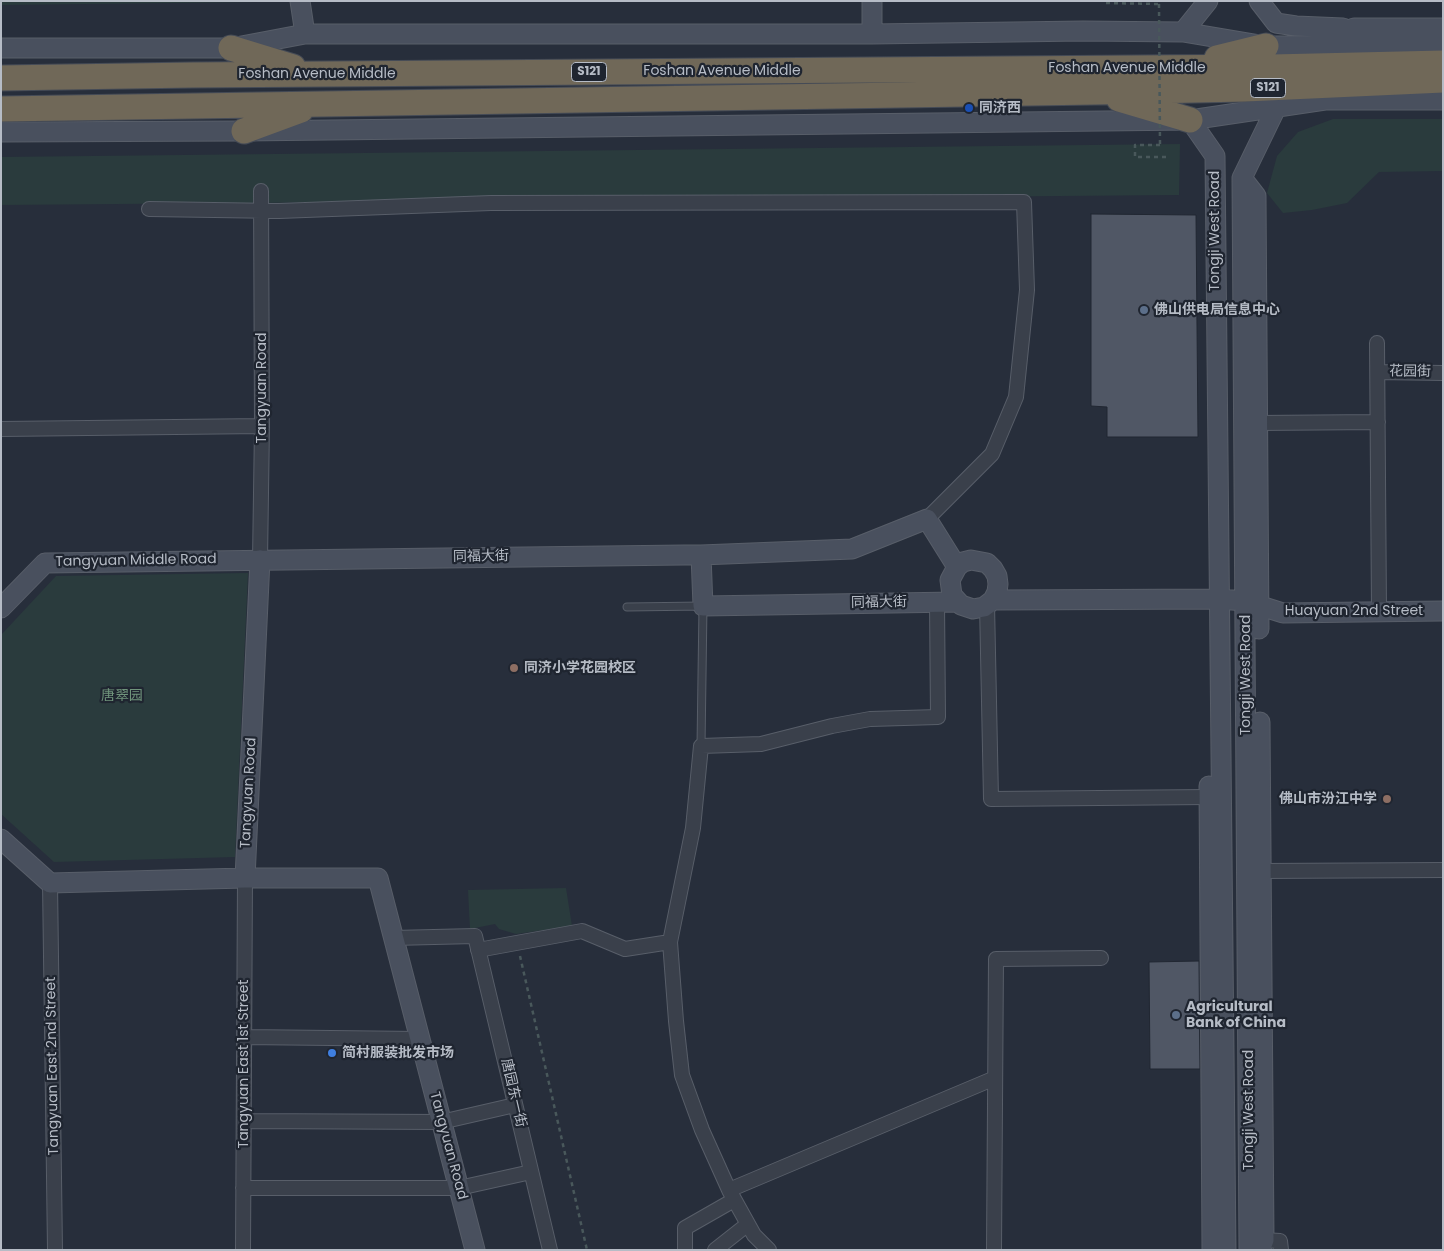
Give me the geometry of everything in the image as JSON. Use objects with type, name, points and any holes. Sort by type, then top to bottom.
[{"type":"highway","points":[[1176,68],[1266,46]]},
{"type":"highway","points":[[231,48],[316,74]]},
{"type":"highway","name":"Foshan Avenue Middle","points":[[1,78],[1176,68],[1441,72]]},
{"type":"highway","name":"Foshan Avenue Middle","points":[[1,109],[1245,89],[1441,72]]},
{"type":"highway","points":[[1095,92],[1190,120]]},
{"type":"highway","points":[[244,131],[318,104]]},
{"type":"main road","points":[[300,1],[305,34]]},
{"type":"main road","points":[[872,1],[872,34]]},
{"type":"main road","points":[[1183,32],[1208,1]]},
{"type":"main road","points":[[1259,1],[1276,23],[1296,26],[1354,28],[1441,72]]},
{"type":"main road","points":[[1303,46],[1354,28]]},
{"type":"main road","points":[[1,48],[231,48],[305,34],[1183,32],[1266,46],[1303,46],[1441,72]]},
{"type":"main road","points":[[1,132],[1190,120],[1325,100],[1400,100],[1441,72]]},
{"type":"main road","name":"Tongji West Road","points":[[1257,1246],[1248,1038],[1252,602],[1242,178],[1276,108]]},
{"type":"main road","name":"Tongji West Road","points":[[1190,120],[1215,156],[1216,366],[1213,599],[1226,1250]]},
{"type":"main road","points":[[1212,1250],[1209,797],[1213,599],[1206,390],[1205,192],[1215,172]]},
{"type":"main road","points":[[1242,178],[1256,196],[1257,423],[1252,602],[1261,871],[1262,1002],[1257,1246]]},
{"type":"main road","points":[[1206,342],[1216,366],[1206,390]]},
{"type":"main road","points":[[927,519],[957,567]]},
{"type":"main road","name":"同福大街","points":[[260,560],[701,556],[852,549],[927,519]]},
{"type":"main road","points":[[701,556],[703,606]]},
{"type":"main road","name":"Tangyuan Middle Road","points":[[4,600],[46,563],[260,560]]},
{"type":"main road","name":"Tangyuan Road","points":[[260,560],[244,878],[378,878],[475,1250]]},
{"type":"main road","points":[[956,602],[950,588],[950,580],[957,567],[963,562],[971,560],[979,560],[993,569],[998,584],[997,592],[990,602]]},
{"type":"main road","name":"Huayuan 2nd Street","points":[[1213,599],[1252,602],[1283,613],[1443,611]]},
{"type":"main road","name":"同福大街","points":[[703,606],[956,602],[966,608],[973,609],[990,602],[1213,599]]},
{"type":"main road","points":[[1,839],[50,882],[244,878]]},
{"type":"main road","points":[[1248,960],[1262,1002],[1248,1038]]},
{"type":"street","name":"Tangyuan Road","points":[[260,560],[262,426],[261,191]]},
{"type":"street","points":[[149,209],[261,211],[491,203],[1024,202],[1027,290],[1016,397],[992,454],[927,519]]},
{"type":"street","points":[[1377,343],[1379,611]]},
{"type":"street","name":"花园街","points":[[1378,372],[1443,372]]},
{"type":"street","points":[[1257,423],[1378,422]]},
{"type":"street","points":[[1,429],[262,426]]},
{"type":"street","points":[[769,1250],[754,1235],[731,1195],[702,1130],[682,1075],[670,942],[693,828],[701,746],[761,744],[832,726],[870,719],[938,717],[937,602]]},
{"type":"street","points":[[990,602],[991,799],[1209,797]]},
{"type":"street","points":[[1261,871],[1443,870]]},
{"type":"street","name":"Tangyuan East 1st Street","points":[[243,1250],[244,878]]},
{"type":"street","name":"Tangyuan East 2nd Street","points":[[50,882],[55,1250]]},
{"type":"street","points":[[393,938],[477,943],[517,942],[582,931],[625,949],[670,942]]},
{"type":"street","name":"唐园东一街","points":[[477,943],[550,1250]]},
{"type":"street","points":[[994,1250],[996,959],[1101,958]]},
{"type":"street","points":[[244,1037],[419,1038]]},
{"type":"street","points":[[685,1250],[685,1228],[731,1195],[995,1078]]},
{"type":"street","points":[[244,1121],[441,1122],[516,1105]]},
{"type":"street","points":[[243,1188],[459,1188],[531,1172]]},
{"type":"street","points":[[715,1250],[748,1224]]},
{"type":"street","points":[[1257,1246],[1280,1241],[1281,1250]]},
{"type":"lane","points":[[627,607],[703,606],[701,746]]},
{"type":"path","points":[[1106,3],[1159,4],[1160,145],[1135,145],[1136,157],[1168,157]]},
{"type":"path","points":[[517,942],[587,1250]]},
{"type":"green space","points":[[1,1],[343,1],[1,5]]},
{"type":"green space","points":[[1333,119],[1443,119],[1443,171],[1379,172],[1347,203],[1312,210],[1283,213],[1267,193],[1277,156],[1298,132]]},
{"type":"green space","points":[[1180,144],[1179,195],[1,205],[1,157]]},
{"type":"green space","name":"唐翠园","points":[[248,573],[235,857],[54,862],[1,814],[1,635],[56,576]]},
{"type":"green space","points":[[566,888],[572,926],[516,934],[499,929],[495,924],[470,929],[468,890]]},
{"type":"building","name":"佛山供电局信息中心","points":[[1091,214],[1196,215],[1198,437],[1107,437],[1107,407],[1091,406]]},
{"type":"building","name":"Agricultural Bank of China","points":[[1199,961],[1200,1069],[1150,1069],[1149,962]]},
{"type":"place","name":"同济西","points":[[969,108]]},
{"type":"place","name":"佛山供电局信息中心","points":[[1144,310]]},
{"type":"place","name":"同济小学花园校区","points":[[514,668]]},
{"type":"place","name":"佛山市汾江中学","points":[[1387,799]]},
{"type":"place","name":"Agricultural Bank of China","points":[[1176,1015]]},
{"type":"place","name":"简村服装批发市场","points":[[332,1053]]}]
